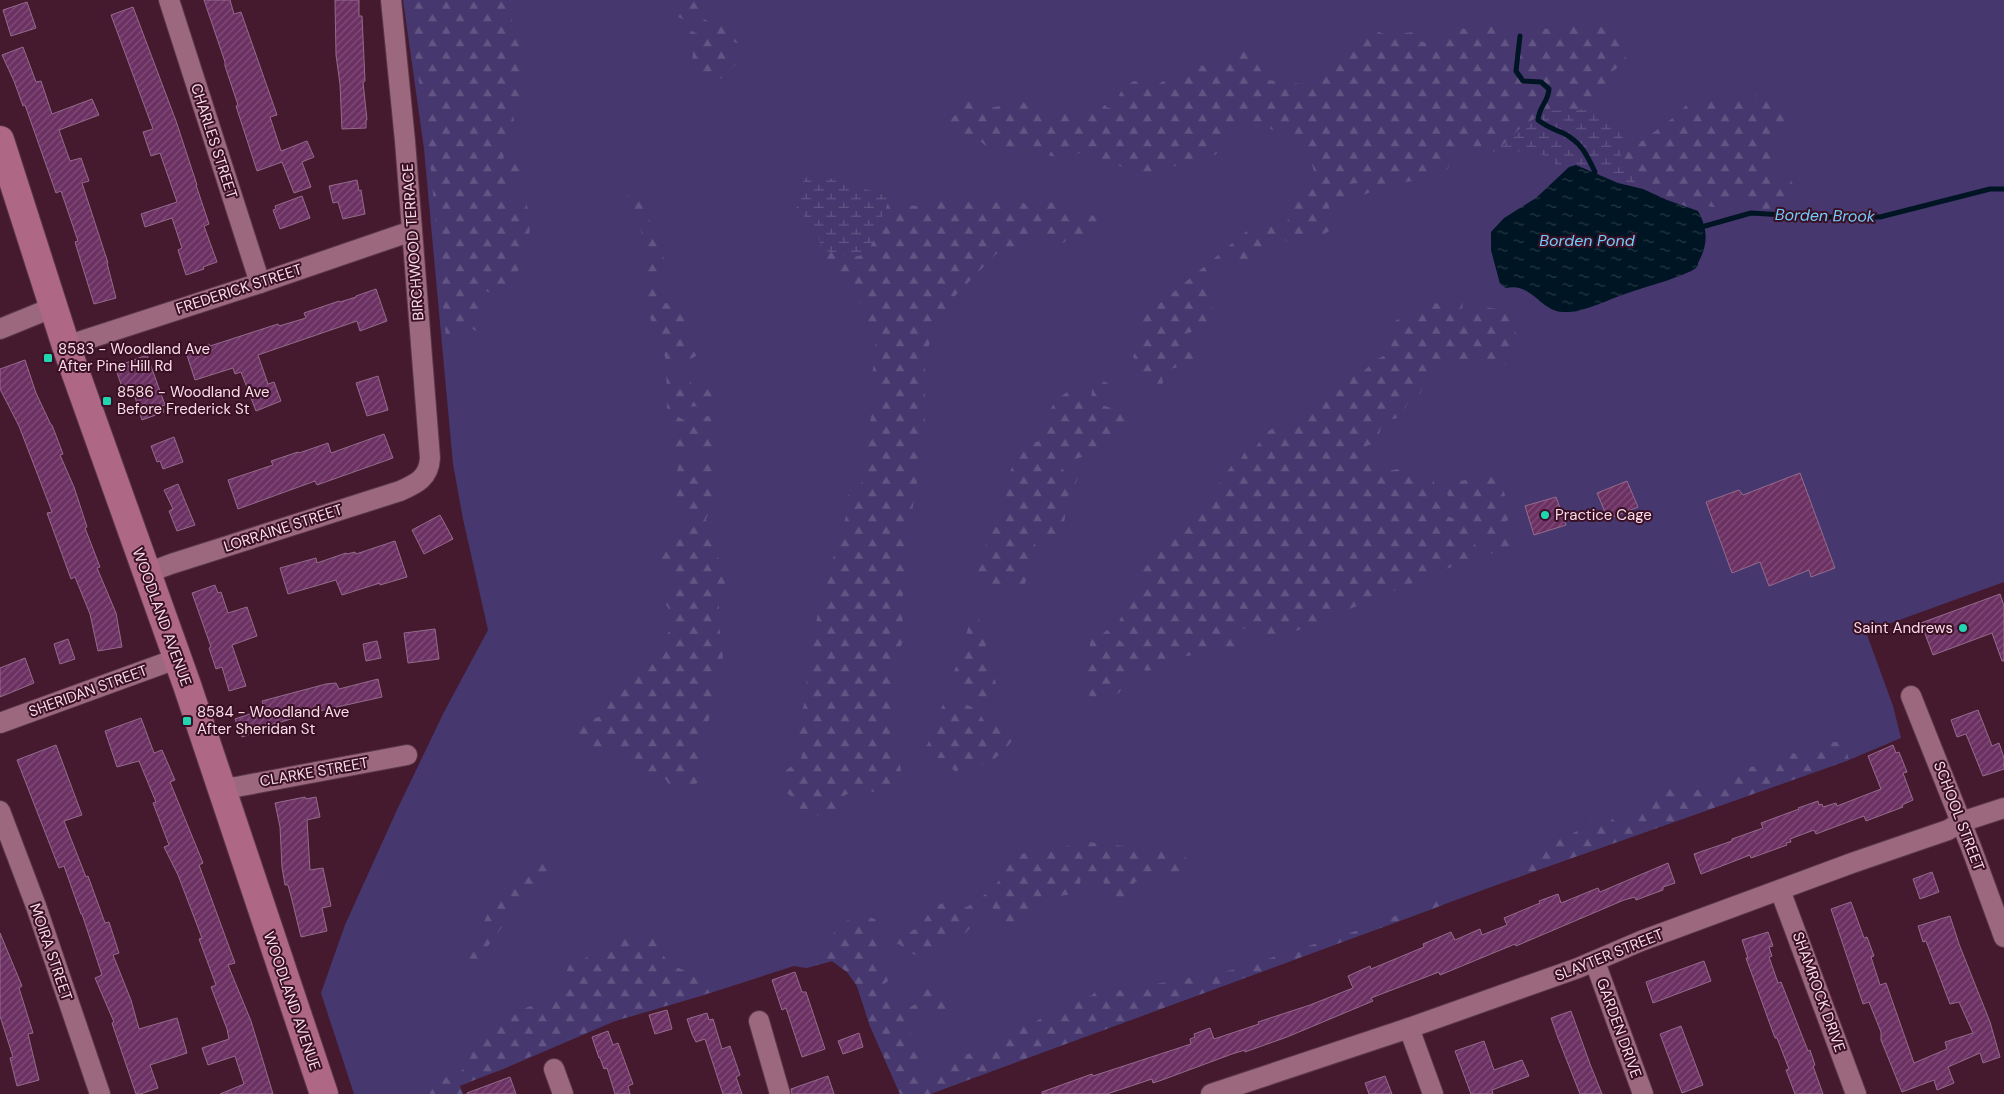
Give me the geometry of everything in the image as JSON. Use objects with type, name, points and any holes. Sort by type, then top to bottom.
[{"type":"main road","name":"WOODLAND AVENUE","points":[[0,140],[66,346],[187,685],[324,1094]]},
{"type":"street","name":"CHARLES STREET","points":[[169,0],[260,283]]},
{"type":"street","name":"BIRCHWOOD TERRACE","points":[[391,0],[430,458],[426,474],[420,482]]},
{"type":"street","name":"FREDERICK STREET","points":[[66,346],[403,234],[412,233]]},
{"type":"street","points":[[0,329],[54,307]]},
{"type":"street","name":"LORRAINE STREET","points":[[147,573],[400,491],[420,482]]},
{"type":"street","name":"SHERIDAN STREET","points":[[0,723],[176,658]]},
{"type":"street","name":"SCHOOL STREET","points":[[1911,696],[2004,937]]},
{"type":"street","name":"CLARKE STREET","points":[[221,788],[236,787],[407,755]]},
{"type":"street","name":"SLAYTER STREET","points":[[1211,1094],[1409,1028],[1595,962],[1641,941],[1852,863],[1948,830],[1961,822],[2004,808]]},
{"type":"street","name":"MOIRA STREET","points":[[0,811],[36,906],[100,1094]]},
{"type":"street","name":"SHAMROCK DRIVE","points":[[1780,890],[1856,1094]]},
{"type":"street","name":"GARDEN DRIVE","points":[[1595,962],[1643,1094]]},
{"type":"street","points":[[759,1021],[780,1094]]},
{"type":"street","points":[[1409,1028],[1433,1094]]},
{"type":"street","points":[[554,1069],[563,1094]]},
{"type":"green space","points":[[403,0],[2004,0],[2004,582],[1866,632],[1893,706],[1901,738],[1849,760],[1513,879],[930,1094],[900,1094],[870,1026],[857,986],[847,972],[832,961],[806,968],[794,966],[615,1021],[501,1070],[437,1094],[354,1094],[321,993],[345,925],[396,812],[444,712],[488,630],[463,519],[453,464],[424,149]]},
{"type":"green space","points":[[407,0],[509,0],[508,10],[520,41],[519,67],[525,77],[525,82],[520,91],[520,104],[513,112],[514,122],[511,135],[506,139],[507,144],[510,144],[504,152],[503,164],[514,162],[521,164],[521,170],[516,177],[520,183],[512,191],[506,192],[505,195],[525,198],[530,217],[529,245],[517,273],[511,276],[510,286],[493,294],[483,290],[484,310],[479,313],[477,318],[484,326],[476,331],[465,324],[454,330],[454,344],[447,349],[429,149]]},
{"type":"green space","points":[[670,0],[700,0],[705,6],[704,19],[711,23],[728,25],[740,40],[739,44],[678,17],[668,4]]},
{"type":"green space","points":[[1480,22],[1502,22],[1507,32],[1508,42],[1517,41],[1525,37],[1538,26],[1547,29],[1567,22],[1574,25],[1608,28],[1620,32],[1626,46],[1626,62],[1607,75],[1605,94],[1594,106],[1579,109],[1546,110],[1518,130],[1502,146],[1488,145],[1453,154],[1448,169],[1424,178],[1388,184],[1350,183],[1371,186],[1372,191],[1353,197],[1334,197],[1329,204],[1329,216],[1337,223],[1330,231],[1318,236],[1303,235],[1297,240],[1287,242],[1283,238],[1275,237],[1271,252],[1253,265],[1239,261],[1234,255],[1209,275],[1209,287],[1216,292],[1207,304],[1214,309],[1215,317],[1191,332],[1185,334],[1177,328],[1172,334],[1198,355],[1200,361],[1196,370],[1183,379],[1178,367],[1167,370],[1162,377],[1163,383],[1158,391],[1154,387],[1152,380],[1147,379],[1141,374],[1133,356],[1139,348],[1138,339],[1141,319],[1247,231],[1286,224],[1300,194],[1325,176],[1320,178],[1315,175],[1310,157],[1301,143],[1290,136],[1257,124],[1248,125],[1240,128],[1215,155],[1207,156],[1201,154],[1170,168],[1153,173],[1133,175],[1128,169],[1087,153],[1060,158],[986,146],[980,141],[950,130],[948,121],[957,114],[962,104],[981,98],[990,108],[1022,101],[1032,109],[1040,108],[1048,114],[1060,111],[1085,117],[1105,105],[1108,108],[1114,107],[1118,102],[1119,95],[1134,81],[1156,86],[1199,63],[1205,67],[1228,58],[1235,51],[1247,48],[1267,80],[1301,84],[1313,80],[1348,54],[1367,34],[1376,31],[1387,35],[1414,32],[1422,42],[1436,38],[1458,27],[1471,31]]},
{"type":"green space","points":[[685,28],[735,51],[736,64],[724,77],[716,80],[698,78],[692,69],[693,46]]},
{"type":"green space","points":[[1758,94],[1766,98],[1775,98],[1796,114],[1792,124],[1787,128],[1784,129],[1777,124],[1770,123],[1772,134],[1761,139],[1765,150],[1780,158],[1774,174],[1791,181],[1796,189],[1794,198],[1788,206],[1767,212],[1757,205],[1756,201],[1752,200],[1745,205],[1744,196],[1741,193],[1730,199],[1732,202],[1728,204],[1728,210],[1723,211],[1720,208],[1700,205],[1691,208],[1639,186],[1631,170],[1625,167],[1622,150],[1626,144],[1629,142],[1636,144],[1642,141],[1681,112],[1685,106],[1704,98],[1730,99],[1732,97],[1742,102],[1746,100],[1750,108],[1755,104],[1754,97]]},
{"type":"green space","points":[[1588,109],[1620,133],[1625,142],[1621,152],[1622,162],[1637,185],[1626,184],[1575,163],[1568,165],[1562,172],[1551,159],[1537,153],[1499,151],[1484,153],[1483,149],[1489,146],[1502,146],[1546,111]]},
{"type":"green space","points":[[815,174],[879,193],[906,205],[918,206],[931,197],[938,197],[951,204],[959,200],[961,202],[967,201],[981,209],[992,201],[1003,205],[1021,201],[1029,207],[1045,200],[1053,203],[1064,214],[1099,216],[1105,223],[1103,227],[1089,229],[1080,237],[1069,233],[1065,242],[1051,244],[1037,239],[1007,252],[996,254],[953,298],[942,314],[930,341],[925,362],[925,434],[910,524],[902,612],[904,640],[898,651],[895,663],[897,688],[890,716],[894,728],[891,740],[887,745],[887,751],[897,758],[901,771],[896,783],[882,791],[875,792],[862,788],[840,796],[834,802],[839,811],[834,817],[827,820],[810,810],[805,813],[798,809],[796,800],[787,793],[784,772],[802,757],[802,753],[794,741],[797,724],[807,695],[806,680],[813,664],[811,654],[818,612],[824,599],[831,565],[847,513],[847,496],[860,486],[863,480],[864,451],[874,403],[878,395],[876,385],[872,379],[876,339],[866,324],[863,306],[848,290],[844,278],[826,264],[818,231],[810,220],[799,213],[796,206],[800,194],[798,191],[808,175]]},
{"type":"green space","points":[[815,174],[879,193],[889,198],[872,244],[862,255],[847,256],[823,250],[818,231],[810,220],[799,213],[796,206],[800,194],[798,191],[808,175]]},
{"type":"green space","points":[[635,186],[643,193],[649,219],[663,254],[664,267],[661,293],[664,303],[677,304],[691,318],[691,322],[686,330],[693,337],[699,336],[704,341],[697,355],[675,364],[676,375],[688,376],[692,385],[718,390],[719,397],[717,402],[712,405],[676,407],[678,416],[685,420],[694,414],[701,417],[709,416],[721,445],[715,451],[709,453],[701,450],[693,451],[687,460],[690,464],[716,464],[718,471],[714,476],[716,479],[713,483],[717,488],[709,498],[718,503],[718,508],[709,512],[706,519],[716,553],[727,570],[727,581],[716,594],[719,606],[723,658],[715,685],[703,745],[699,782],[678,788],[672,787],[661,776],[639,772],[634,756],[631,754],[622,755],[610,751],[607,755],[598,759],[593,757],[593,753],[576,742],[571,732],[574,727],[601,716],[600,711],[624,683],[626,675],[635,664],[655,651],[670,630],[671,614],[666,604],[677,584],[672,575],[665,573],[659,568],[656,561],[657,554],[661,548],[683,531],[693,520],[675,498],[682,485],[677,477],[678,468],[667,409],[666,361],[646,308],[644,291],[650,260],[634,208],[629,199],[630,188]]},
{"type":"green space","points":[[1453,300],[1463,303],[1462,309],[1465,310],[1496,309],[1511,318],[1516,328],[1512,349],[1515,356],[1512,363],[1488,369],[1468,359],[1463,359],[1461,370],[1454,370],[1449,361],[1440,360],[1433,364],[1420,394],[1409,400],[1402,416],[1394,419],[1387,417],[1385,424],[1381,427],[1376,445],[1368,445],[1363,452],[1385,470],[1417,469],[1421,474],[1433,479],[1437,493],[1437,503],[1452,518],[1455,515],[1446,488],[1452,482],[1473,479],[1478,482],[1481,477],[1497,480],[1502,487],[1511,510],[1508,520],[1499,529],[1499,533],[1510,541],[1511,546],[1507,552],[1499,556],[1491,553],[1485,546],[1484,535],[1479,527],[1472,536],[1473,543],[1484,553],[1483,556],[1473,558],[1289,634],[1267,639],[1243,628],[1239,632],[1240,641],[1236,643],[1235,648],[1230,650],[1224,648],[1169,660],[1167,667],[1146,671],[1140,666],[1132,668],[1130,681],[1120,678],[1119,682],[1123,687],[1119,693],[1099,702],[1091,698],[1086,690],[1087,680],[1078,674],[1078,669],[1090,659],[1090,639],[1094,636],[1099,637],[1107,630],[1123,643],[1130,638],[1119,622],[1126,606],[1129,607],[1134,600],[1143,578],[1140,574],[1142,570],[1159,554],[1161,545],[1166,539],[1183,531],[1186,524],[1192,518],[1197,506],[1216,488],[1232,465],[1240,461],[1245,451],[1255,448],[1266,433],[1273,428],[1280,425],[1286,426],[1294,421],[1313,398],[1328,399],[1343,387],[1350,375],[1362,373],[1375,360],[1388,354],[1391,348],[1391,331],[1394,322],[1408,316],[1413,319],[1435,303],[1442,305]]},
{"type":"green space","points":[[1121,373],[1125,375],[1125,381],[1103,397],[1099,403],[1108,407],[1127,410],[1136,415],[1085,456],[1063,463],[1061,467],[1065,472],[1078,478],[1068,496],[1064,524],[1051,539],[1041,537],[1035,540],[1037,556],[1028,567],[1028,576],[1023,588],[993,591],[985,588],[976,573],[981,563],[989,557],[985,541],[988,533],[1001,525],[1001,512],[1006,495],[1004,483],[1019,454],[1018,448],[1025,439],[1037,442],[1044,436],[1052,406],[1067,392],[1076,396],[1084,404],[1091,399],[1093,381],[1106,382],[1111,386],[1117,381],[1115,376]]},
{"type":"green space","points":[[972,613],[978,615],[996,684],[992,694],[981,700],[966,695],[948,685],[960,658]]},
{"type":"green space","points":[[952,698],[978,710],[984,721],[1020,728],[999,755],[974,769],[968,767],[966,769],[959,769],[956,772],[948,765],[950,759],[931,758],[925,747],[929,739],[926,737],[927,733],[944,703]]},
{"type":"green space","points":[[1832,742],[1844,742],[1849,760],[1513,879],[1519,863],[1536,856],[1545,839],[1559,835],[1568,837],[1601,814],[1609,816],[1620,826],[1627,818],[1636,813],[1660,788],[1674,787],[1685,793],[1718,785],[1737,767],[1752,767],[1764,764],[1787,751],[1802,756],[1816,747]]},
{"type":"green space","points":[[1089,842],[1183,853],[1188,861],[1182,872],[1135,882],[1123,901],[1113,903],[1100,877],[1081,878],[1078,893],[1048,898],[1043,902],[1041,910],[1011,922],[999,922],[994,919],[992,902],[974,913],[972,925],[966,933],[943,944],[935,952],[928,955],[919,956],[906,950],[899,944],[879,948],[883,954],[879,967],[887,974],[888,981],[883,985],[883,992],[890,999],[910,1007],[920,999],[918,993],[921,987],[939,985],[950,992],[953,1002],[943,1016],[926,1012],[916,1022],[908,1024],[906,1028],[911,1034],[909,1045],[920,1058],[920,1068],[924,1074],[937,1070],[938,1066],[944,1061],[991,1047],[1017,1029],[1035,1022],[1078,995],[1091,996],[1096,991],[1097,986],[1104,984],[1111,990],[1123,990],[1232,970],[1362,929],[1436,900],[1443,905],[930,1094],[900,1094],[870,1026],[857,986],[847,972],[832,961],[806,968],[829,948],[833,934],[846,921],[864,916],[875,919],[880,933],[887,939],[905,936],[921,927],[929,913],[936,906],[953,902],[967,907],[993,889],[1012,861],[1020,854]]},
{"type":"green space","points":[[545,861],[549,866],[549,872],[528,894],[492,940],[477,963],[470,966],[465,964],[460,959],[463,951],[479,932],[489,911],[519,882],[527,869],[536,862]]},
{"type":"green space","points":[[623,930],[640,935],[649,932],[659,933],[664,941],[660,949],[663,955],[674,966],[716,991],[615,1021],[460,1086],[463,1094],[407,1094],[412,1091],[427,1091],[438,1087],[448,1074],[454,1077],[458,1074],[467,1064],[474,1047],[487,1039],[517,1013],[527,1007],[546,1001],[552,996],[560,986],[569,965],[583,960],[599,948],[611,950],[614,935]]},
{"type":"water","name":"Borden Pond","points":[[1576,165],[1618,183],[1643,189],[1698,211],[1704,224],[1706,236],[1704,249],[1697,267],[1674,278],[1572,312],[1555,310],[1523,289],[1515,287],[1506,288],[1500,284],[1491,250],[1491,232],[1504,218],[1536,198],[1569,167]]},
{"type":"building","points":[[204,0],[230,0],[234,14],[241,12],[277,115],[270,117],[281,151],[307,141],[314,157],[302,162],[311,187],[294,193],[282,162],[257,171],[236,106],[238,105],[225,62]]},
{"type":"building","points":[[335,0],[359,0],[359,16],[362,16],[366,128],[342,129],[340,84],[336,55]]},
{"type":"building","points":[[27,2],[36,28],[11,36],[3,10]]},
{"type":"building","points":[[133,7],[176,121],[209,224],[204,226],[217,262],[186,275],[178,250],[182,248],[172,218],[145,227],[141,214],[177,202],[160,153],[151,156],[143,132],[153,129],[111,15]]},
{"type":"building","points":[[23,47],[36,82],[41,81],[52,114],[92,99],[99,115],[59,130],[70,161],[81,158],[89,181],[82,183],[108,263],[116,298],[94,304],[75,242],[78,241],[61,191],[56,193],[25,105],[23,106],[2,55]]},
{"type":"building","points":[[357,180],[359,191],[361,190],[365,214],[343,219],[338,202],[333,203],[329,186]]},
{"type":"building","points":[[302,196],[310,218],[280,229],[273,210],[276,209],[275,206]]},
{"type":"building","points":[[376,289],[387,321],[360,331],[357,321],[258,355],[268,384],[274,382],[281,401],[256,411],[241,372],[235,374],[233,368],[195,380],[186,352],[278,324],[279,326],[306,318],[304,313]]},
{"type":"building","points":[[147,355],[165,405],[162,406],[164,412],[142,420],[132,387],[123,390],[115,367]]},
{"type":"building","points":[[25,360],[36,393],[52,425],[63,454],[60,455],[74,487],[87,527],[85,528],[100,567],[97,568],[116,613],[122,647],[98,651],[90,614],[75,577],[71,579],[47,513],[52,512],[19,426],[0,389],[0,369]]},
{"type":"building","points":[[378,376],[388,410],[367,416],[356,383]]},
{"type":"building","points":[[384,434],[393,458],[317,485],[315,481],[238,509],[228,480],[273,465],[271,461],[328,443],[331,453]]},
{"type":"building","points":[[174,437],[183,462],[163,469],[160,461],[157,462],[151,446]]},
{"type":"building","points":[[1800,473],[1835,568],[1811,577],[1809,570],[1769,586],[1760,562],[1732,573],[1706,502],[1739,490],[1743,495]]},
{"type":"building","points":[[1627,481],[1638,507],[1608,519],[1597,493]]},
{"type":"building","points":[[178,484],[195,525],[177,531],[169,511],[173,509],[164,490]]},
{"type":"building","name":"Practice Cage","points":[[1556,497],[1566,525],[1534,535],[1525,506]]},
{"type":"building","points":[[440,515],[453,539],[424,554],[412,530]]},
{"type":"building","points":[[395,541],[407,577],[342,595],[336,580],[288,594],[280,568],[316,558],[317,563],[346,553],[355,552],[356,554]]},
{"type":"building","points":[[215,585],[218,593],[221,592],[228,613],[247,607],[257,636],[232,645],[246,686],[229,691],[222,667],[216,669],[209,648],[211,647],[192,593]]},
{"type":"building","name":"Saint Andrews","points":[[2000,594],[2004,606],[2004,661],[2002,661],[1992,633],[1933,655],[1921,623]]},
{"type":"building","points":[[435,629],[439,659],[408,663],[404,633]]},
{"type":"building","points":[[68,639],[75,659],[60,664],[54,644]]},
{"type":"building","points":[[377,641],[381,658],[366,661],[363,644]]},
{"type":"building","points":[[25,658],[34,683],[0,697],[0,668]]},
{"type":"building","points":[[378,679],[382,697],[310,713],[262,728],[262,730],[242,737],[235,719],[264,709],[262,701],[326,684],[336,683],[339,689]]},
{"type":"building","points":[[1978,710],[1992,746],[1999,743],[2004,758],[2004,769],[1983,776],[1966,734],[1957,737],[1951,720]]},
{"type":"building","points":[[141,718],[154,753],[162,750],[175,780],[170,782],[203,863],[199,865],[235,963],[228,965],[251,1021],[273,1094],[220,1094],[244,1084],[235,1056],[208,1065],[202,1048],[229,1039],[211,987],[216,985],[199,939],[202,938],[178,875],[164,847],[169,845],[153,803],[156,802],[139,761],[117,767],[105,731]]},
{"type":"building","points":[[56,745],[82,815],[64,821],[86,877],[88,876],[105,923],[109,922],[119,953],[113,955],[131,1000],[139,1029],[177,1018],[187,1053],[150,1065],[158,1088],[140,1094],[136,1094],[112,1023],[114,1022],[95,978],[102,975],[82,914],[64,866],[59,868],[17,760]]},
{"type":"building","points":[[1893,745],[1896,753],[1899,752],[1907,772],[1903,773],[1913,800],[1902,805],[1903,807],[1866,821],[1864,816],[1816,834],[1814,830],[1790,839],[1791,842],[1786,843],[1787,845],[1751,858],[1750,855],[1701,874],[1694,854],[1763,828],[1761,823],[1818,801],[1819,805],[1822,804],[1823,807],[1836,803],[1837,806],[1881,789],[1868,756]]},
{"type":"building","points":[[305,797],[306,799],[316,797],[320,817],[307,820],[310,870],[323,868],[331,906],[322,908],[327,931],[301,937],[288,885],[285,885],[280,827],[275,803]]},
{"type":"building","points":[[1668,863],[1675,883],[1663,887],[1663,890],[1636,900],[1635,897],[1624,900],[1516,946],[1515,944],[1440,975],[1439,972],[1371,998],[1373,1001],[1287,1037],[1245,1052],[1245,1050],[1232,1054],[1153,1083],[1152,1079],[1107,1094],[1042,1094],[1042,1092],[1092,1074],[1093,1076],[1191,1044],[1190,1039],[1195,1037],[1194,1034],[1210,1028],[1214,1039],[1353,988],[1348,976],[1370,966],[1371,969],[1424,947],[1423,944],[1451,932],[1455,940],[1480,929],[1482,935],[1507,925],[1504,918],[1540,903],[1539,901],[1558,894],[1561,903],[1598,888],[1600,892]]},
{"type":"building","points":[[1932,872],[1939,892],[1920,899],[1913,879]]},
{"type":"building","points":[[1851,902],[1864,938],[1867,937],[1874,956],[1871,957],[1880,985],[1886,983],[1914,1063],[1947,1049],[1945,1042],[1973,1033],[1959,1002],[1950,1004],[1926,941],[1923,942],[1918,926],[1950,916],[1990,1022],[2000,1057],[1983,1063],[1980,1053],[1948,1067],[1954,1083],[1937,1090],[1934,1080],[1902,1092],[1881,1040],[1881,1032],[1869,1002],[1863,1004],[1831,909]]},
{"type":"building","points":[[1768,932],[1773,946],[1769,947],[1772,956],[1769,957],[1778,983],[1781,982],[1808,1051],[1810,1050],[1815,1065],[1813,1066],[1823,1094],[1795,1094],[1786,1070],[1789,1069],[1777,1038],[1775,1038],[1746,958],[1748,958],[1742,940]]},
{"type":"building","points":[[0,933],[22,986],[19,988],[33,1033],[28,1034],[39,1080],[17,1086],[10,1058],[13,1057],[0,1016]]},
{"type":"building","points":[[1704,961],[1711,981],[1653,1003],[1646,982]]},
{"type":"building","points":[[795,972],[802,992],[806,992],[825,1049],[802,1057],[786,1008],[782,1010],[772,980]]},
{"type":"building","points":[[667,1010],[672,1029],[655,1034],[649,1015]]},
{"type":"building","points":[[1571,1011],[1602,1094],[1580,1094],[1558,1038],[1551,1018]]},
{"type":"building","points":[[707,1013],[709,1020],[713,1019],[722,1049],[730,1046],[740,1075],[736,1077],[742,1094],[723,1094],[705,1039],[696,1042],[692,1034],[687,1019]]},
{"type":"building","points":[[1681,1026],[1703,1085],[1682,1093],[1660,1034]]},
{"type":"building","points":[[608,1031],[613,1045],[618,1043],[633,1084],[628,1086],[630,1094],[615,1094],[607,1068],[604,1069],[599,1058],[592,1037]]},
{"type":"building","points":[[859,1033],[863,1047],[843,1054],[838,1041]]},
{"type":"building","points":[[1484,1041],[1494,1070],[1522,1060],[1529,1076],[1492,1090],[1493,1094],[1471,1094],[1455,1051]]},
{"type":"building","points":[[828,1076],[834,1094],[792,1094],[791,1089]]},
{"type":"building","points":[[1385,1076],[1392,1094],[1369,1094],[1365,1083]]},
{"type":"building","points":[[510,1077],[516,1094],[467,1094],[467,1093]]},
{"type":"waterway","points":[[1520,36],[1516,71],[1523,81],[1541,82],[1549,89],[1538,120],[1574,140],[1586,155],[1595,172]]},
{"type":"waterway","name":"Borden Brook","points":[[1705,226],[1751,213],[1817,217],[1880,217],[1990,189],[2004,189]]},
{"type":"place","name":"8583 - Woodland Ave After Pine Hill Rd","points":[[48,358]]},
{"type":"place","name":"8586 - Woodland Ave Before Frederick St","points":[[107,401]]},
{"type":"place","name":"Practice Cage","points":[[1545,515]]},
{"type":"place","name":"Saint Andrews","points":[[1963,628]]},
{"type":"place","name":"8584 - Woodland Ave After Sheridan St","points":[[187,721]]}]
